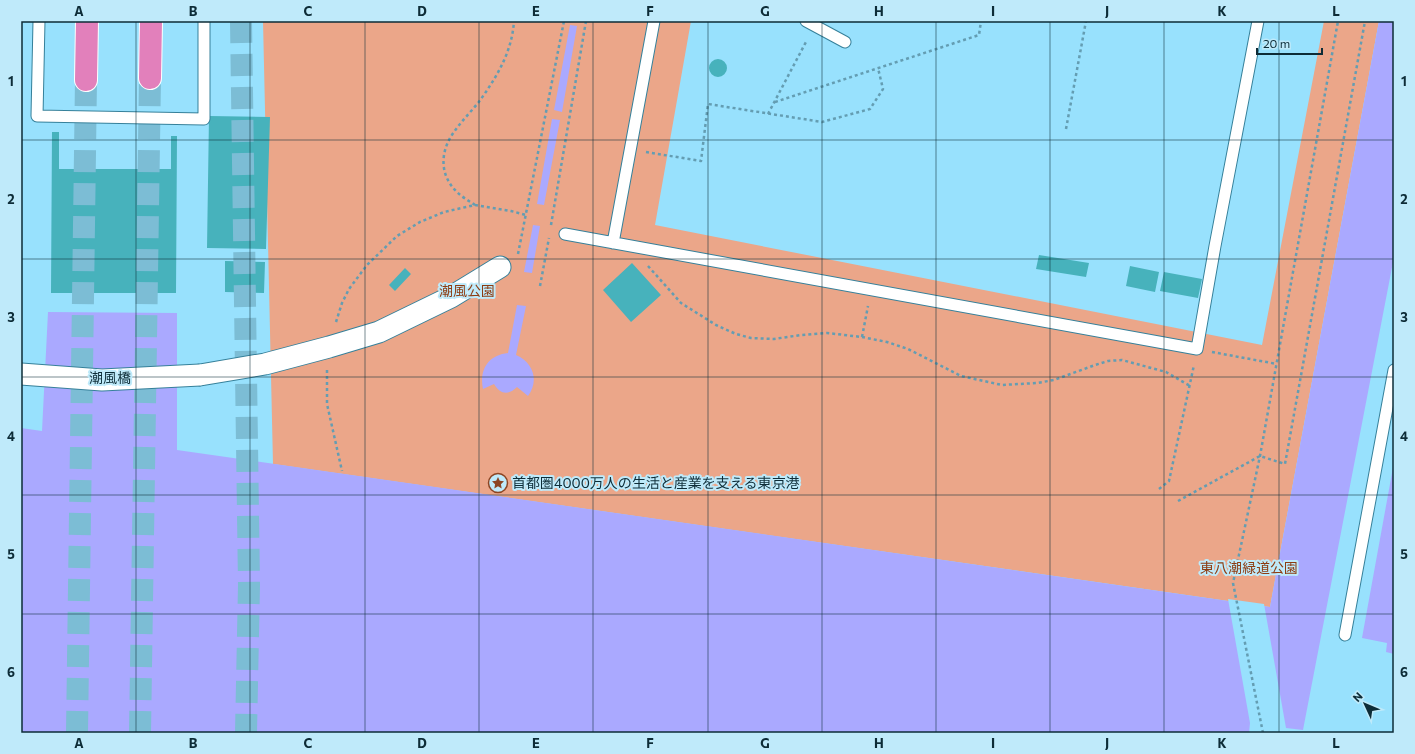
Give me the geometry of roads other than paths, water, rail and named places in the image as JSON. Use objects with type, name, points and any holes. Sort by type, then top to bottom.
[{"type":"highway","points":[[86,80],[87,21]]},
{"type":"highway","points":[[150,78],[151,21]]},
{"type":"street","name":"潮風橋","points":[[21,374],[102,380],[200,375],[265,364],[379,332],[451,297],[500,267]]},
{"type":"lane","points":[[39,21],[37,116],[204,119],[204,21]]},
{"type":"lane","points":[[613,243],[654,21]]},
{"type":"lane","points":[[565,234],[1197,349],[1258,21]]},
{"type":"lane","points":[[810,23],[845,42]]},
{"type":"lane","points":[[1345,635],[1394,370]]},
{"type":"water","points":[[1379,21],[1394,21],[1394,733],[21,733],[21,428],[42,431],[48,312],[177,313],[177,450],[1270,607]]},
{"type":"water","points":[[570,25],[577,26],[562,112],[554,110]]},
{"type":"water","points":[[552,119],[560,120],[544,205],[537,204]]},
{"type":"water","points":[[533,225],[540,226],[532,273],[524,272]]},
{"type":"water","points":[[517,305],[526,306],[516,355],[527,363],[533,373],[533,384],[528,396],[517,387],[507,393],[499,390],[494,384],[483,389],[482,382],[484,370],[490,360],[501,354],[508,353]]},
{"type":"tunnel","points":[[241,21],[249,585],[246,733]]},
{"type":"tunnel","points":[[140,733],[150,78]]},
{"type":"tunnel","points":[[77,733],[86,80]]},
{"type":"place","name":"首都圏4000万人の生活と産業を支える東京港","points":[[498,483]]},
{"type":"park label","name":"潮風公園","points":[[467,291]]},
{"type":"park label","name":"東八潮緑道公園","points":[[1249,568]]}]
